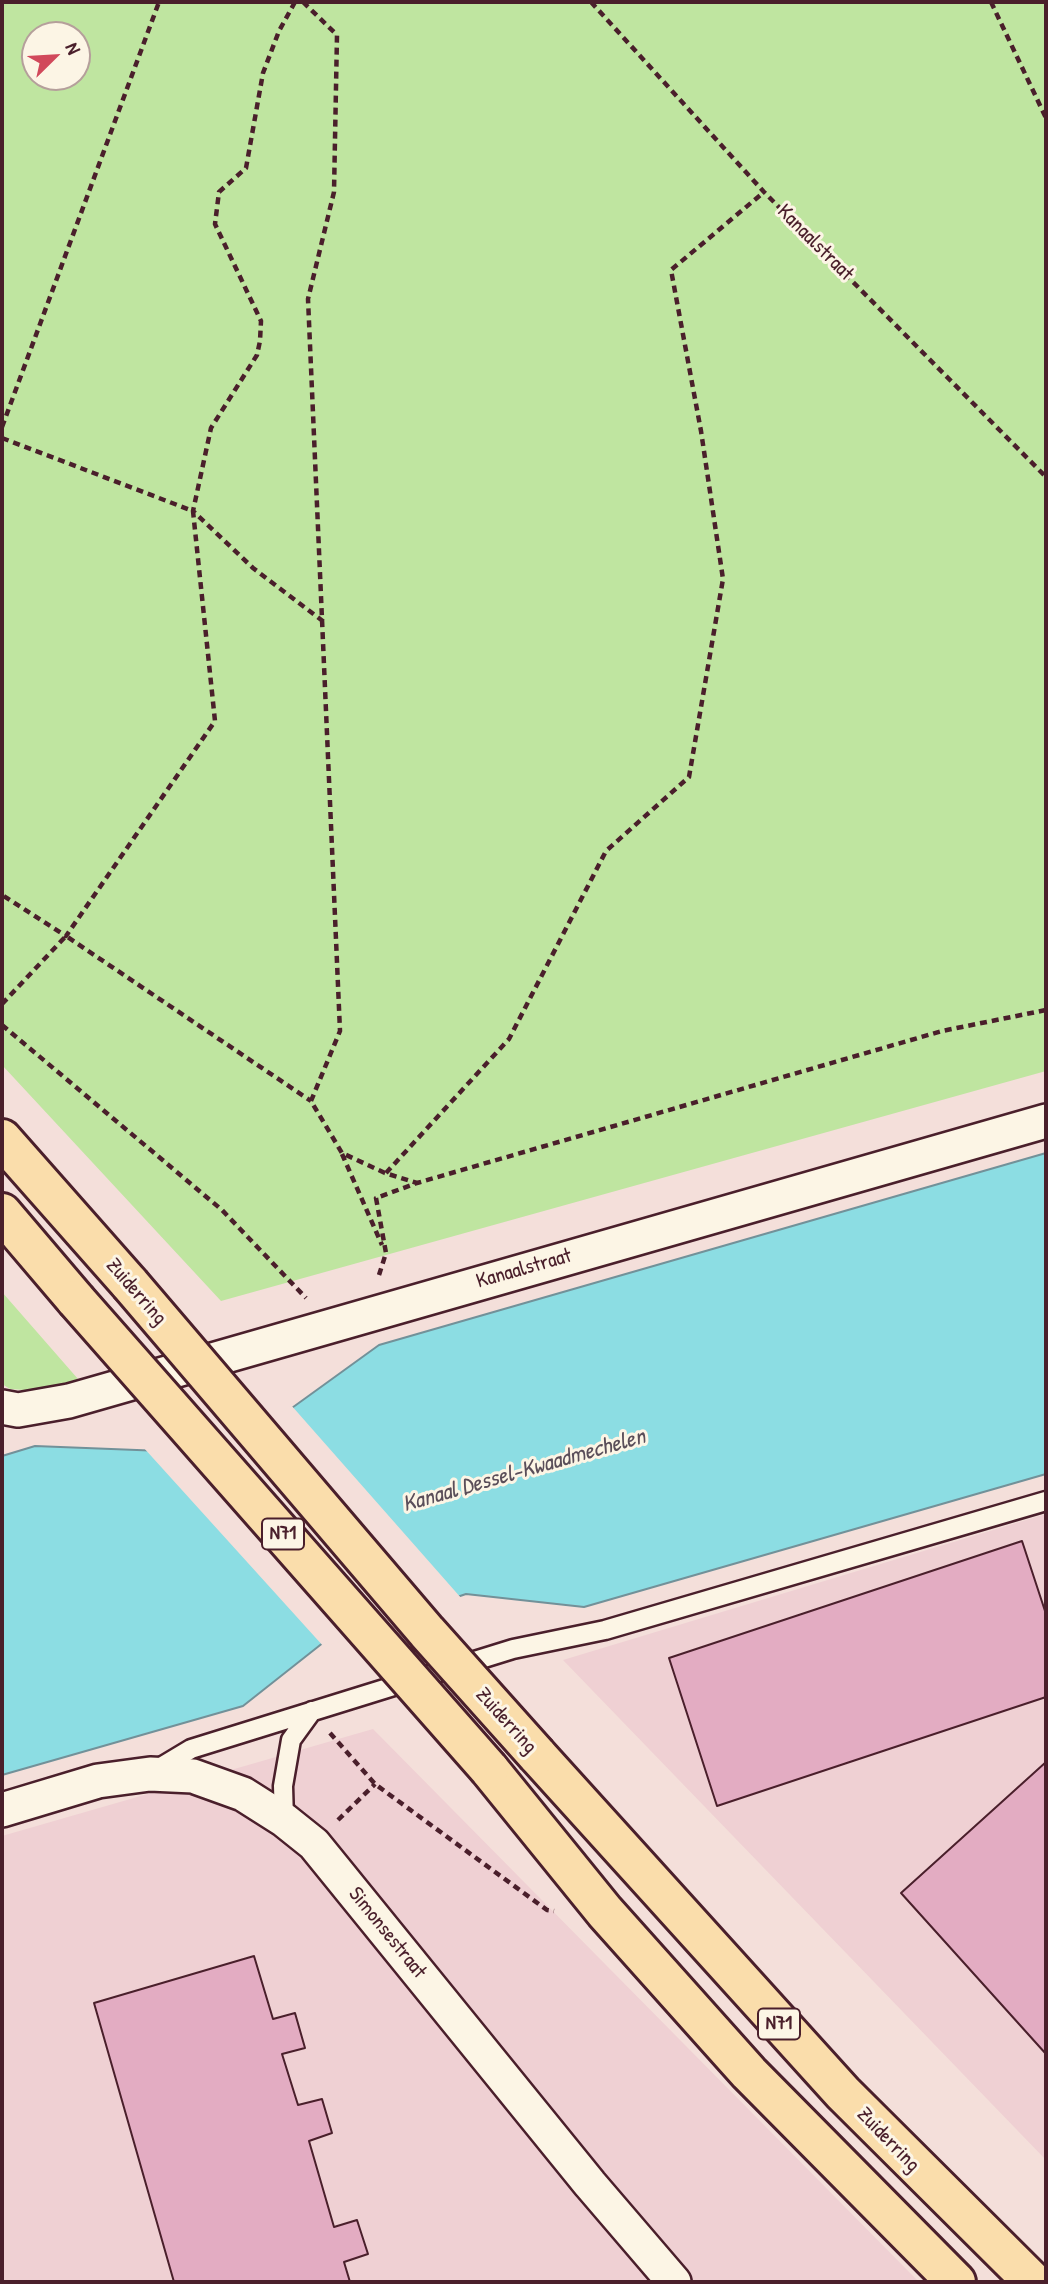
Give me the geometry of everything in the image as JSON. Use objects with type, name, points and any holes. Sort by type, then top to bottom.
[{"type":"highway","name":"Zuiderring","points":[[2,1139],[130,1284],[426,1632],[843,2092],[1033,2282]]},
{"type":"highway","name":"Zuiderring","points":[[2,1213],[489,1769],[605,1912],[749,2073],[956,2282]]},
{"type":"street","name":"Kanaalstraat","points":[[7,1413],[69,1401],[1046,1121]]},
{"type":"street","name":"Simonsestraat","points":[[2,1810],[98,1782],[150,1774],[193,1776],[243,1794],[284,1820],[314,1844],[590,2184],[674,2282]]},
{"type":"lane","points":[[150,1774],[191,1749],[513,1649],[605,1630],[1046,1501]]},
{"type":"lane","points":[[284,1820],[283,1786],[291,1740],[312,1711]]},
{"type":"path","points":[[2,426],[159,2]]},
{"type":"path","points":[[2,1004],[66,936],[215,721],[193,511],[211,428],[257,355],[261,321],[215,224],[219,192],[246,167],[263,73],[279,31],[295,2]]},
{"type":"path","points":[[303,2],[337,35],[334,192],[308,299],[340,1031],[311,1101]]},
{"type":"path","name":"Kanaalstraat","points":[[591,2],[764,192],[1046,477]]},
{"type":"path","points":[[991,2],[1046,118]]},
{"type":"path","points":[[385,1173],[509,1039],[606,851],[689,777],[723,579],[701,431],[671,270],[764,192]]},
{"type":"path","points":[[2,438],[193,511],[253,568],[324,622]]},
{"type":"path","points":[[2,895],[311,1101],[342,1153],[386,1254]]},
{"type":"path","points":[[365,1314],[386,1254],[376,1198],[417,1183],[942,1031],[1046,1010]]},
{"type":"path","points":[[2,1025],[222,1210],[331,1325]]},
{"type":"path","points":[[342,1153],[385,1173],[417,1183]]},
{"type":"path","points":[[312,1711],[375,1784],[547,1910],[561,1912]]},
{"type":"path","points":[[314,1844],[375,1784]]},
{"type":"shaded area","points":[[1046,1514],[1046,2160],[563,1660]]},
{"type":"shaded area","points":[[373,1729],[919,2282],[2,2282],[2,1836]]},
{"type":"green space","points":[[2,2],[1046,2],[1046,1071],[221,1301],[2,1065]]},
{"type":"green space","points":[[2,1292],[78,1379],[40,1391],[10,1389],[2,1384]]},
{"type":"water","name":"Kanaal Dessel-Kwaadmechelen","points":[[1046,1153],[1046,1474],[584,1607],[466,1594],[324,1642],[243,1706],[2,1775],[2,1456],[35,1446],[162,1451],[278,1418],[379,1345]]},
{"type":"pier","points":[[291,1405],[462,1599],[324,1647],[143,1447],[161,1447],[277,1415]]},
{"type":"building","points":[[1022,1541],[1046,1614],[1046,1697],[717,1806],[669,1658]]},
{"type":"building","points":[[1046,1762],[1046,2054],[901,1893]]},
{"type":"building","points":[[254,1956],[273,2019],[295,2013],[305,2048],[282,2054],[298,2105],[322,2099],[332,2133],[309,2141],[334,2227],[357,2220],[368,2254],[344,2262],[350,2282],[174,2282],[94,2003]]}]
